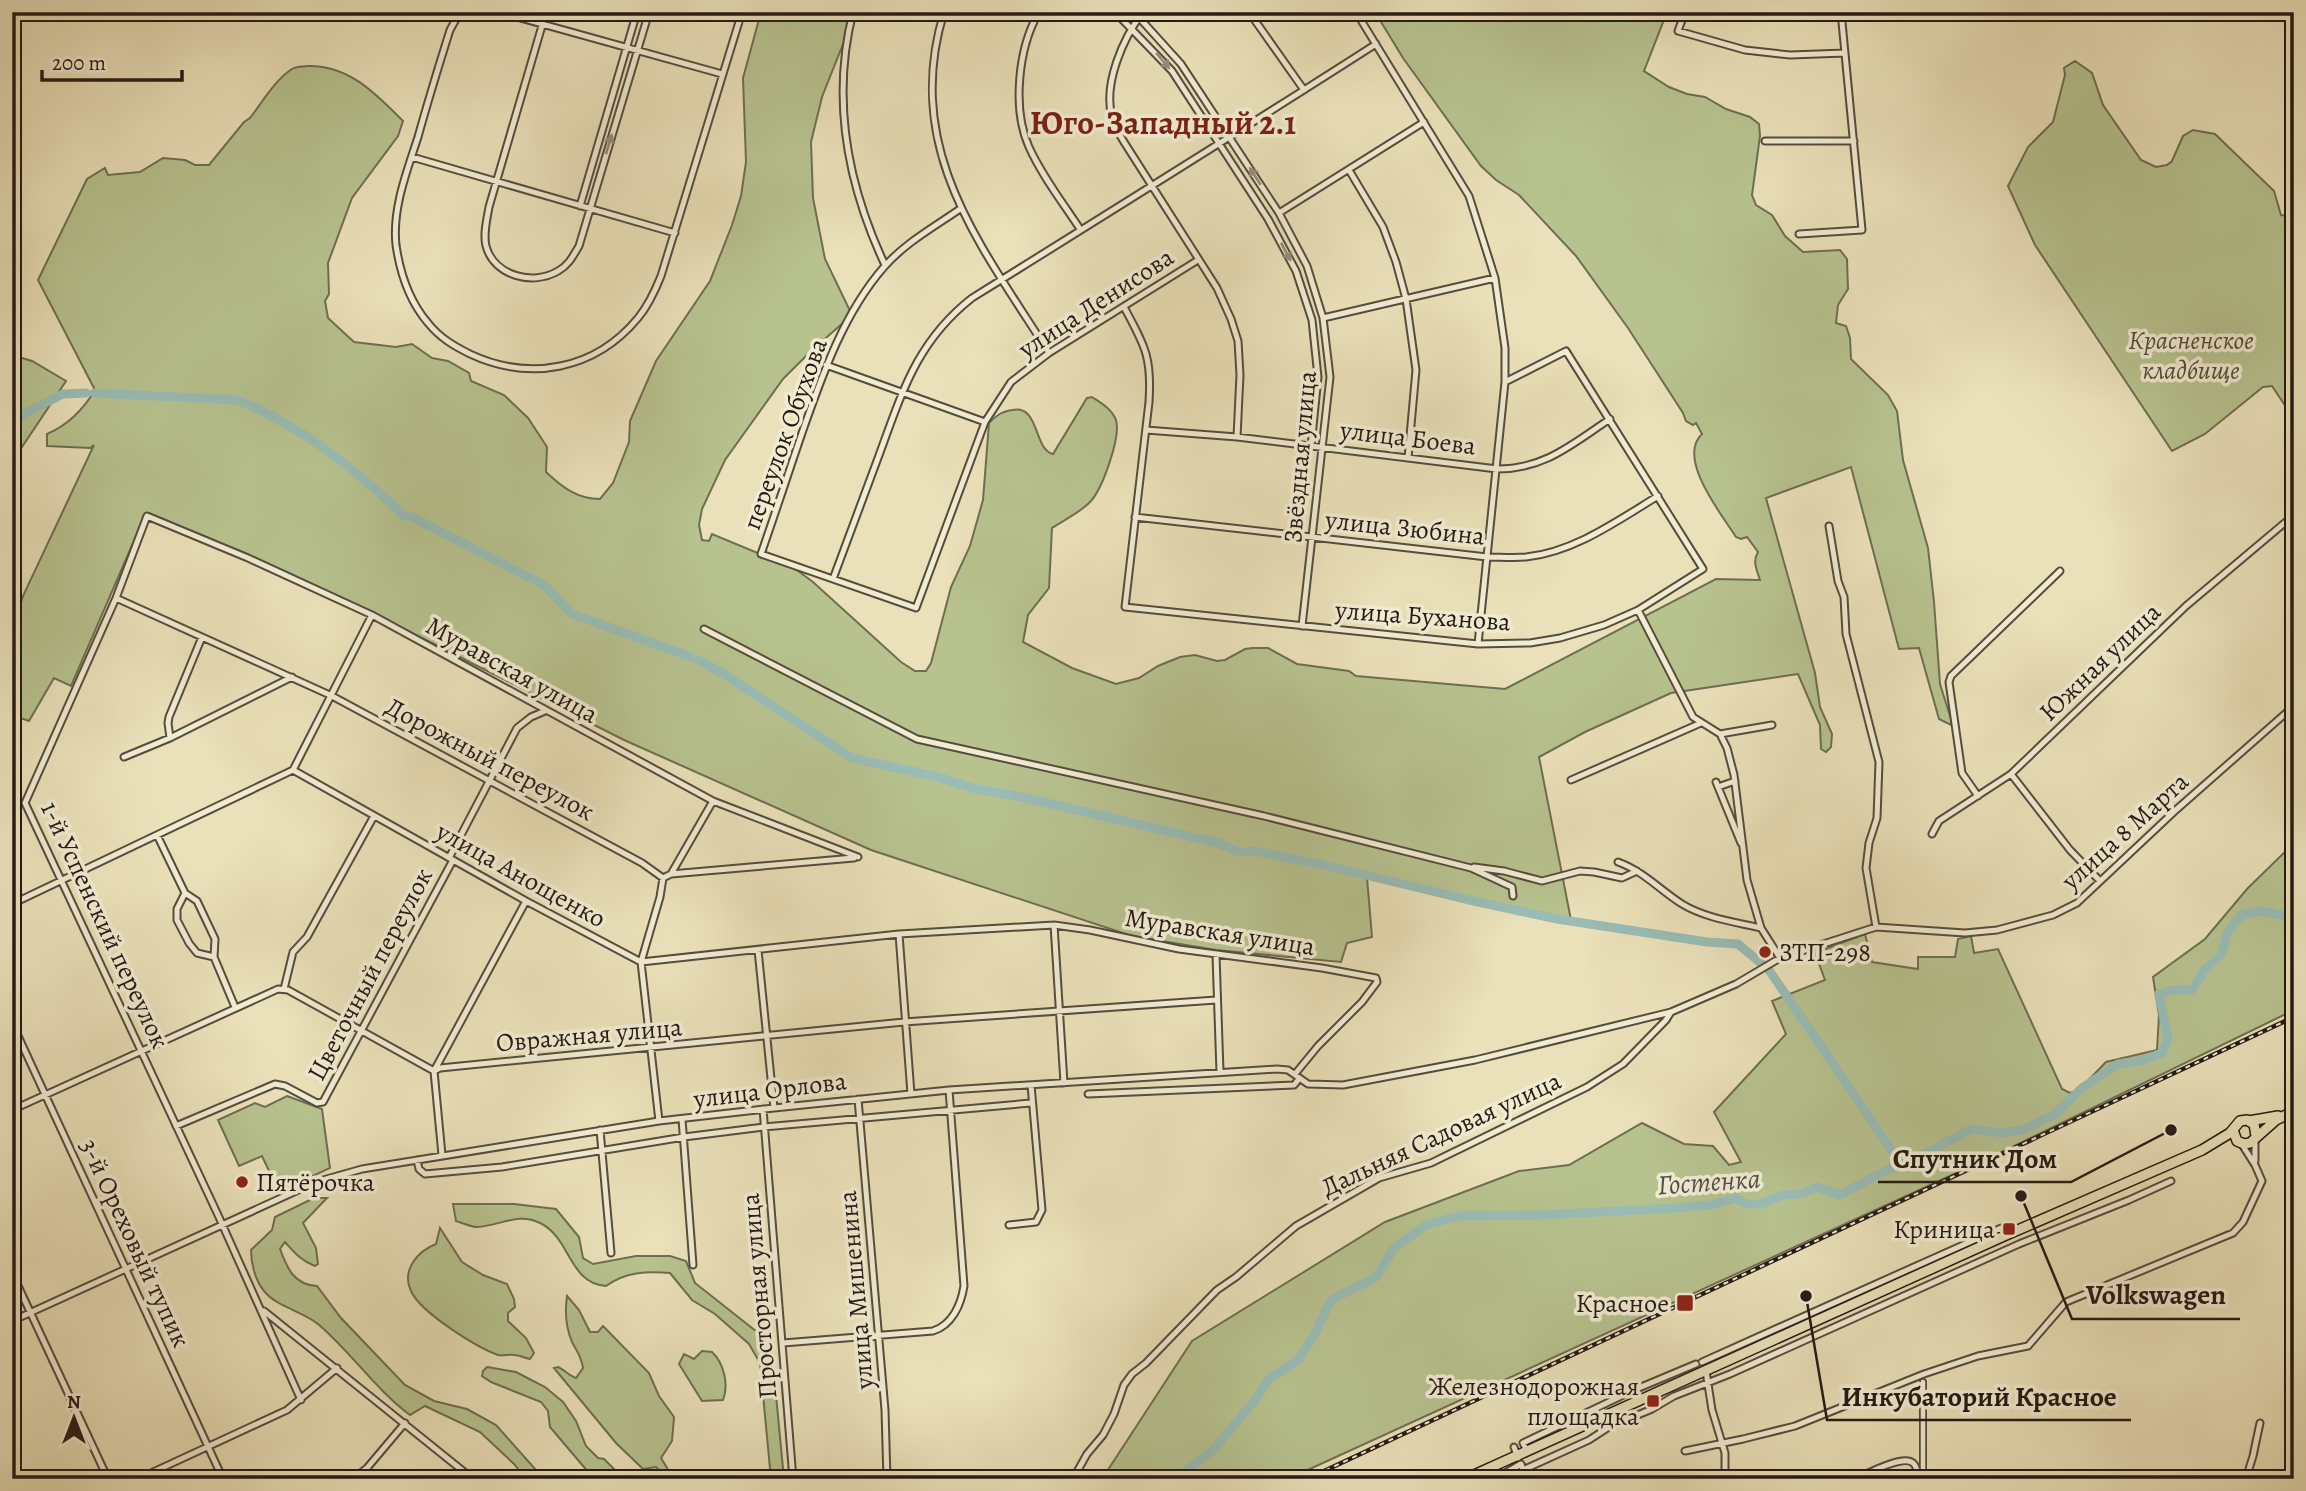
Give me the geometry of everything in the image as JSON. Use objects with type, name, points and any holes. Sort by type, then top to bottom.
[{"type":"main road","points":[[1465,1479],[1525,1447],[1702,1365],[2202,1150],[2233,1130],[2238,1122],[2264,1120],[2290,1113]]},
{"type":"main road","points":[[2202,1150],[2249,1143],[2290,1113]]},
{"type":"main road","points":[[2249,1121],[2255,1126],[2256,1136]]},
{"type":"main road","points":[[2233,1130],[2234,1137],[2240,1143]]},
{"type":"street","points":[[460,12],[450,30],[398,205],[396,243],[402,273],[412,299],[428,324],[450,344],[492,364],[543,370],[571,364],[604,348],[638,318],[652,297],[675,233],[742,12]]},
{"type":"street","points":[[499,12],[722,74]]},
{"type":"street","points":[[546,12],[496,180],[489,207],[485,244],[496,266],[519,277],[537,278],[557,272],[569,263],[579,246],[649,12]]},
{"type":"street","points":[[580,206],[638,12]]},
{"type":"street","points":[[853,12],[848,33],[842,96],[845,140],[856,191],[870,234],[885,265]]},
{"type":"street","points":[[944,12],[937,36],[932,106],[945,170],[960,209],[1049,353]]},
{"type":"street","points":[[1040,12],[1028,38],[1021,69],[1021,119],[1028,146],[1080,229]]},
{"type":"street","name":"Звёздная улица","points":[[1115,12],[1172,71],[1268,219],[1290,261],[1310,315],[1318,377],[1311,446]]},
{"type":"street","points":[[1249,12],[1304,90]]},
{"type":"street","points":[[1356,12],[1469,196],[1495,278],[1505,348],[1505,382],[1478,643]]},
{"type":"street","points":[[1685,12],[1678,31],[1745,50],[1790,55],[1845,53]]},
{"type":"street","points":[[1799,234],[1862,230],[1841,12]]},
{"type":"street","points":[[1139,14],[1119,53],[1110,102],[1112,116],[1124,142],[1217,288],[1238,341],[1240,375],[1237,437]]},
{"type":"street","name":"Звёздная улица","points":[[1139,14],[1181,64],[1279,213],[1307,266],[1323,318],[1330,377],[1302,626]]},
{"type":"street","points":[[833,579],[902,392],[917,360],[936,332],[956,311],[1080,229],[1152,187],[1376,44]]},
{"type":"street","points":[[1279,213],[1424,122]]},
{"type":"street","points":[[1765,141],[1854,141]]},
{"type":"street","points":[[412,157],[675,233]]},
{"type":"street","points":[[1349,170],[1383,227],[1406,299],[1416,370],[1408,458]]},
{"type":"street","name":"переулок Обухова","points":[[833,579],[761,554],[826,365],[869,287],[885,265],[913,241],[960,209]]},
{"type":"street","name":"улица Денисова","points":[[833,579],[916,608],[985,422],[1011,382],[1049,353],[1198,260]]},
{"type":"street","points":[[1323,318],[1495,278]]},
{"type":"street","points":[[1124,307],[1144,344],[1151,371],[1135,517]]},
{"type":"street","points":[[1505,382],[1566,351],[1658,496]]},
{"type":"street","points":[[826,365],[985,422]]},
{"type":"street","name":"улица Боева","points":[[1146,429],[1237,437],[1497,469],[1517,469],[1545,461],[1610,419]]},
{"type":"street","name":"улица Зюбина","points":[[1135,517],[1488,557],[1526,557],[1564,548],[1604,529],[1658,496]]},
{"type":"street","name":"улица Буханова","points":[[1135,517],[1125,607],[1478,643],[1530,643],[1560,638],[1604,625],[1638,610],[1703,569],[1658,496]]},
{"type":"street","name":"Южная улица","points":[[1932,834],[1939,821],[2011,774],[2186,606],[2294,515]]},
{"type":"street","name":"1-й Успенский переулок","points":[[147,516],[116,598],[25,803],[301,1400]]},
{"type":"street","name":"Муравская улица","points":[[147,516],[248,558],[372,615],[713,801],[858,857],[671,874]]},
{"type":"street","points":[[1829,526],[1838,581],[1844,597],[1846,634],[1879,762],[1877,818],[1869,842],[1866,868],[1876,927]]},
{"type":"street","points":[[1978,796],[1962,773],[1949,682],[1951,676],[1955,669],[2060,571]]},
{"type":"street","name":"Дорожный переулок","points":[[116,598],[332,696],[642,863],[663,878]]},
{"type":"street","points":[[1638,610],[1693,717],[1720,734],[1727,748],[1735,778],[1747,880],[1761,928],[1780,958]]},
{"type":"street","points":[[12,904],[293,770],[372,615]]},
{"type":"street","points":[[704,629],[917,739],[1542,881],[1580,871],[1622,878],[1637,871]]},
{"type":"street","points":[[170,738],[169,717],[202,637]]},
{"type":"street","points":[[124,757],[170,738],[293,677]]},
{"type":"street","name":"улица 8 Марта","points":[[1780,958],[1876,927],[1965,933],[1997,930],[2037,920],[2065,909],[2077,903],[2177,809],[2294,706]]},
{"type":"street","name":"Цветочный переулок","points":[[176,1126],[275,1084],[285,1086],[317,1103],[323,1102],[517,728],[531,717],[545,711]]},
{"type":"street","points":[[1571,780],[1700,723]]},
{"type":"street","points":[[1720,734],[1772,725]]},
{"type":"street","name":"улица Анощенко","points":[[293,770],[526,901],[641,962]]},
{"type":"street","points":[[2011,774],[2070,850],[2100,881]]},
{"type":"street","points":[[1735,778],[1717,785],[1744,853]]},
{"type":"street","points":[[659,1121],[641,962],[663,878],[671,874],[713,801]]},
{"type":"street","points":[[284,989],[293,952],[307,937],[374,816]]},
{"type":"street","points":[[158,835],[185,894],[197,901],[215,939],[214,957],[235,1007]]},
{"type":"street","points":[[1618,862],[1637,871],[1684,905],[1711,916],[1761,928]]},
{"type":"street","points":[[1471,867],[1512,887],[1513,896]]},
{"type":"street","points":[[185,894],[177,909],[177,920],[197,953],[214,957]]},
{"type":"street","points":[[442,1155],[434,1071],[526,901]]},
{"type":"street","points":[[641,962],[899,934],[1054,925],[1065,1083]]},
{"type":"street","name":"Муравская улица","points":[[1054,925],[1216,955],[1322,968],[1377,978],[1377,982],[1362,1002],[1318,1046],[1297,1076]]},
{"type":"street","points":[[899,934],[911,1094]]},
{"type":"street","points":[[758,950],[775,1108]]},
{"type":"street","points":[[1216,955],[1220,1072]]},
{"type":"street","name":"Дальняя Садовая улица","points":[[1073,1479],[1087,1454],[1103,1435],[1124,1385],[1132,1374],[1217,1290],[1296,1226],[1379,1178],[1431,1163],[1587,1087],[1623,1064],[1671,1012],[1736,984],[1780,958]]},
{"type":"street","points":[[12,1110],[278,989],[284,989],[434,1071]]},
{"type":"street","name":"Овражная улица","points":[[434,1071],[440,1068],[904,1022],[1216,1000]]},
{"type":"street","name":"улица Орлова","points":[[12,1321],[326,1178],[362,1169],[659,1121],[949,1090],[1277,1069],[1297,1076],[1308,1084],[1353,1083],[1475,1060],[1671,1012]]},
{"type":"street","name":"3-й Ореховый тупик","points":[[12,1023],[100,1208],[223,1479]]},
{"type":"street","points":[[1088,1094],[1294,1085],[1297,1076]]},
{"type":"street","points":[[1130,1078],[1134,1092]]},
{"type":"street","points":[[1009,1225],[1036,1222],[1042,1210],[1031,1085]]},
{"type":"street","points":[[783,1343],[933,1331],[949,1324],[961,1300],[964,1286],[949,1090]]},
{"type":"street","name":"улица Мишенина","points":[[858,1099],[887,1434],[887,1479]]},
{"type":"street","name":"улица Орлова","points":[[417,1160],[419,1169],[425,1174],[439,1174],[764,1127],[1031,1103]]},
{"type":"street","name":"Просторная улица","points":[[763,1109],[793,1479]]},
{"type":"street","points":[[682,1119],[693,1265]]},
{"type":"street","points":[[600,1130],[611,1253]]},
{"type":"street","points":[[2255,1164],[2256,1136]]},
{"type":"street","points":[[1685,1451],[1795,1426],[1924,1374],[1978,1356],[2028,1346],[2066,1301],[2235,1231],[2243,1222],[2262,1179],[2240,1143]]},
{"type":"street","points":[[1495,1479],[1515,1454],[1523,1469],[1589,1440],[1609,1426],[1708,1382],[2019,1244],[2171,1181]]},
{"type":"street","points":[[12,1273],[108,1479]]},
{"type":"street","name":"1-й Успенский переулок","points":[[261,1309],[473,1479]]},
{"type":"street","points":[[1702,1365],[1708,1382],[1712,1410],[1723,1442],[1725,1479]]},
{"type":"street","points":[[138,1479],[287,1410],[337,1368]]},
{"type":"street","points":[[1922,1478],[1924,1374]]},
{"type":"street","points":[[353,1479],[367,1468],[405,1423]]},
{"type":"street","points":[[2246,1479],[2260,1423]]},
{"type":"street","points":[[1855,1479],[1900,1461],[1911,1461],[1922,1478]]},
{"type":"green space","points":[[761,12],[853,12],[822,97],[811,142],[813,198],[825,259],[852,315],[783,379],[725,460],[702,509],[699,525],[702,540],[709,541],[712,534],[794,568],[901,662],[915,671],[926,671],[931,663],[951,587],[970,546],[983,500],[989,423],[1002,413],[1021,410],[1032,420],[1042,444],[1053,454],[1087,398],[1092,397],[1109,409],[1116,420],[1113,451],[1105,476],[1094,497],[1081,510],[1052,528],[1049,588],[1028,615],[1023,642],[1072,668],[1116,684],[1139,678],[1180,657],[1195,655],[1217,661],[1225,660],[1245,649],[1268,648],[1297,664],[1349,671],[1356,676],[1505,689],[1716,579],[1760,580],[1755,563],[1758,552],[1747,537],[1736,537],[1704,486],[1694,457],[1695,444],[1702,434],[1696,423],[1693,425],[1686,421],[1628,328],[1576,256],[1519,195],[1481,166],[1403,58],[1375,12],[1561,12],[1567,18],[1577,12],[1667,12],[1644,71],[1669,87],[1705,97],[1726,109],[1750,117],[1759,124],[1760,136],[1752,195],[1756,205],[1772,215],[1785,236],[1803,252],[1840,250],[1847,259],[1848,289],[1838,305],[1836,323],[1846,326],[1850,338],[1851,359],[1888,395],[1897,411],[1903,460],[1928,548],[1940,684],[1951,725],[1939,719],[1919,648],[1899,649],[1851,467],[1766,498],[1815,673],[1820,707],[1832,734],[1831,747],[1826,752],[1821,749],[1820,725],[1798,674],[1671,693],[1585,732],[1539,757],[1571,920],[1367,878],[1372,937],[1347,943],[1341,962],[1216,950],[1132,936],[871,850],[624,740],[404,629],[240,552],[152,515],[143,520],[71,686],[54,678],[29,721],[12,715],[14,640],[23,596],[94,445],[90,448],[47,446],[47,434],[74,416],[95,390],[38,280],[87,179],[105,168],[108,175],[140,172],[163,158],[185,160],[195,165],[209,165],[275,85],[294,68],[323,67],[336,70],[361,83],[403,121],[398,136],[352,198],[328,263],[329,294],[325,301],[328,318],[354,342],[396,347],[412,344],[432,358],[448,361],[469,373],[471,381],[504,395],[528,418],[547,447],[546,472],[570,491],[584,497],[600,499],[613,483],[629,442],[630,421],[656,361],[710,281],[732,225],[741,196],[746,162],[743,78]]},
{"type":"green space","name":"Красненское кладбище","points":[[2075,61],[2092,73],[2103,105],[2141,160],[2156,167],[2167,165],[2172,161],[2183,136],[2193,130],[2215,134],[2274,191],[2281,215],[2294,217],[2294,306],[2288,313],[2294,317],[2294,419],[2272,386],[2263,387],[2205,434],[2172,451],[2035,245],[2008,186],[2028,147],[2053,122],[2065,75],[2064,68]]},
{"type":"green space","points":[[12,355],[32,361],[66,381],[12,462]]},
{"type":"green space","points":[[2294,843],[2294,1010],[1998,1154],[1288,1479],[1102,1479],[1192,1341],[1385,1222],[1519,1171],[1569,1165],[1642,1123],[1684,1144],[1713,1146],[1729,1165],[1741,1162],[1714,1112],[1786,1034],[1772,1001],[1825,980],[1815,953],[1865,934],[1872,962],[1918,969],[1918,957],[1955,957],[1958,939],[1971,936],[1974,953],[1998,949],[2062,1089],[2070,1093],[2079,1090],[2106,1062],[2157,1050],[2159,1015],[2153,977],[2205,939],[2247,889]]},
{"type":"green space","points":[[287,1096],[322,1109],[330,1168],[279,1192],[262,1156],[239,1166],[218,1120],[255,1103],[265,1107]]},
{"type":"green space","points":[[314,1198],[327,1198],[303,1223],[316,1248],[318,1264],[315,1266],[306,1262],[285,1242],[280,1249],[292,1274],[302,1282],[317,1286],[341,1318],[405,1385],[434,1401],[467,1409],[496,1425],[544,1479],[526,1479],[480,1432],[425,1406],[410,1415],[318,1324],[276,1301],[264,1291],[254,1271],[251,1250],[272,1230],[275,1217]]},
{"type":"green space","points":[[453,1204],[514,1204],[556,1209],[579,1237],[583,1258],[593,1264],[636,1256],[670,1256],[686,1261],[695,1283],[757,1332],[772,1353],[784,1479],[771,1479],[760,1363],[749,1344],[715,1314],[692,1300],[670,1273],[636,1274],[606,1286],[594,1283],[584,1277],[552,1231],[542,1224],[533,1220],[517,1219],[486,1226],[472,1226],[456,1221]]},
{"type":"green space","points":[[440,1228],[462,1262],[483,1275],[507,1284],[515,1307],[508,1313],[508,1321],[526,1338],[534,1353],[530,1359],[516,1355],[498,1355],[476,1345],[425,1309],[416,1299],[408,1283],[410,1269],[423,1251],[436,1244]]},
{"type":"green space","points":[[567,1296],[579,1310],[590,1332],[598,1332],[603,1326],[649,1373],[659,1396],[674,1417],[672,1441],[661,1458],[676,1479],[668,1479],[656,1467],[643,1469],[616,1443],[554,1368],[558,1367],[576,1378],[583,1368],[568,1331]]},
{"type":"green space","points":[[702,1351],[712,1352],[722,1368],[726,1388],[723,1400],[702,1401],[679,1364],[684,1354],[694,1359]]},
{"type":"green space","points":[[487,1367],[516,1372],[545,1387],[563,1402],[576,1421],[586,1446],[628,1479],[594,1479],[550,1427],[548,1411],[541,1402],[491,1382],[482,1376]]},
{"type":"waterway","points":[[12,420],[63,394],[86,393]]},
{"type":"waterway","points":[[94,393],[237,400],[260,410],[305,435],[347,465],[404,516],[410,516],[544,585],[572,614],[691,657]]},
{"type":"waterway","points":[[698,660],[852,758],[1218,843],[1239,852],[1255,851],[1324,865],[1557,919],[1707,942],[1738,944],[1762,964]]},
{"type":"waterway","name":"Гостенка","points":[[1176,1479],[1214,1449],[1256,1399],[1268,1380],[1299,1359],[1331,1300],[1376,1277],[1394,1248],[1426,1225],[1459,1216],[1675,1208],[1711,1205],[1736,1198],[1746,1204],[1761,1204],[1782,1195],[1801,1194],[1817,1187],[1840,1195],[1972,1129],[2003,1133],[2025,1129],[2055,1114],[2082,1088],[2118,1064],[2140,1061],[2162,1053],[2168,1039],[2159,994],[2172,990],[2192,990],[2204,970],[2221,955],[2227,934],[2241,915],[2262,911],[2294,918]]},
{"type":"waterway","points":[[1769,970],[1902,1165]]},
{"type":"railway","points":[[1307,1479],[2294,1017]]},
{"type":"place","name":"ЗТП-298","points":[[1765,952]]},
{"type":"place","name":"Спутник Дом","points":[[2171,1130]]},
{"type":"place","name":"Пятёрочка","points":[[242,1182]]},
{"type":"place","name":"Volkswagen","points":[[2021,1196]]},
{"type":"place","name":"Криница","points":[[2009,1229]]},
{"type":"place","name":"Инкубаторий Красное","points":[[1806,1296]]},
{"type":"place","name":"Красное","points":[[1685,1303]]},
{"type":"place","name":"Железнодорожная площадка","points":[[1653,1401]]},
{"type":"district","name":"Юго-Западный 2.1","points":[[1163,122]]}]
